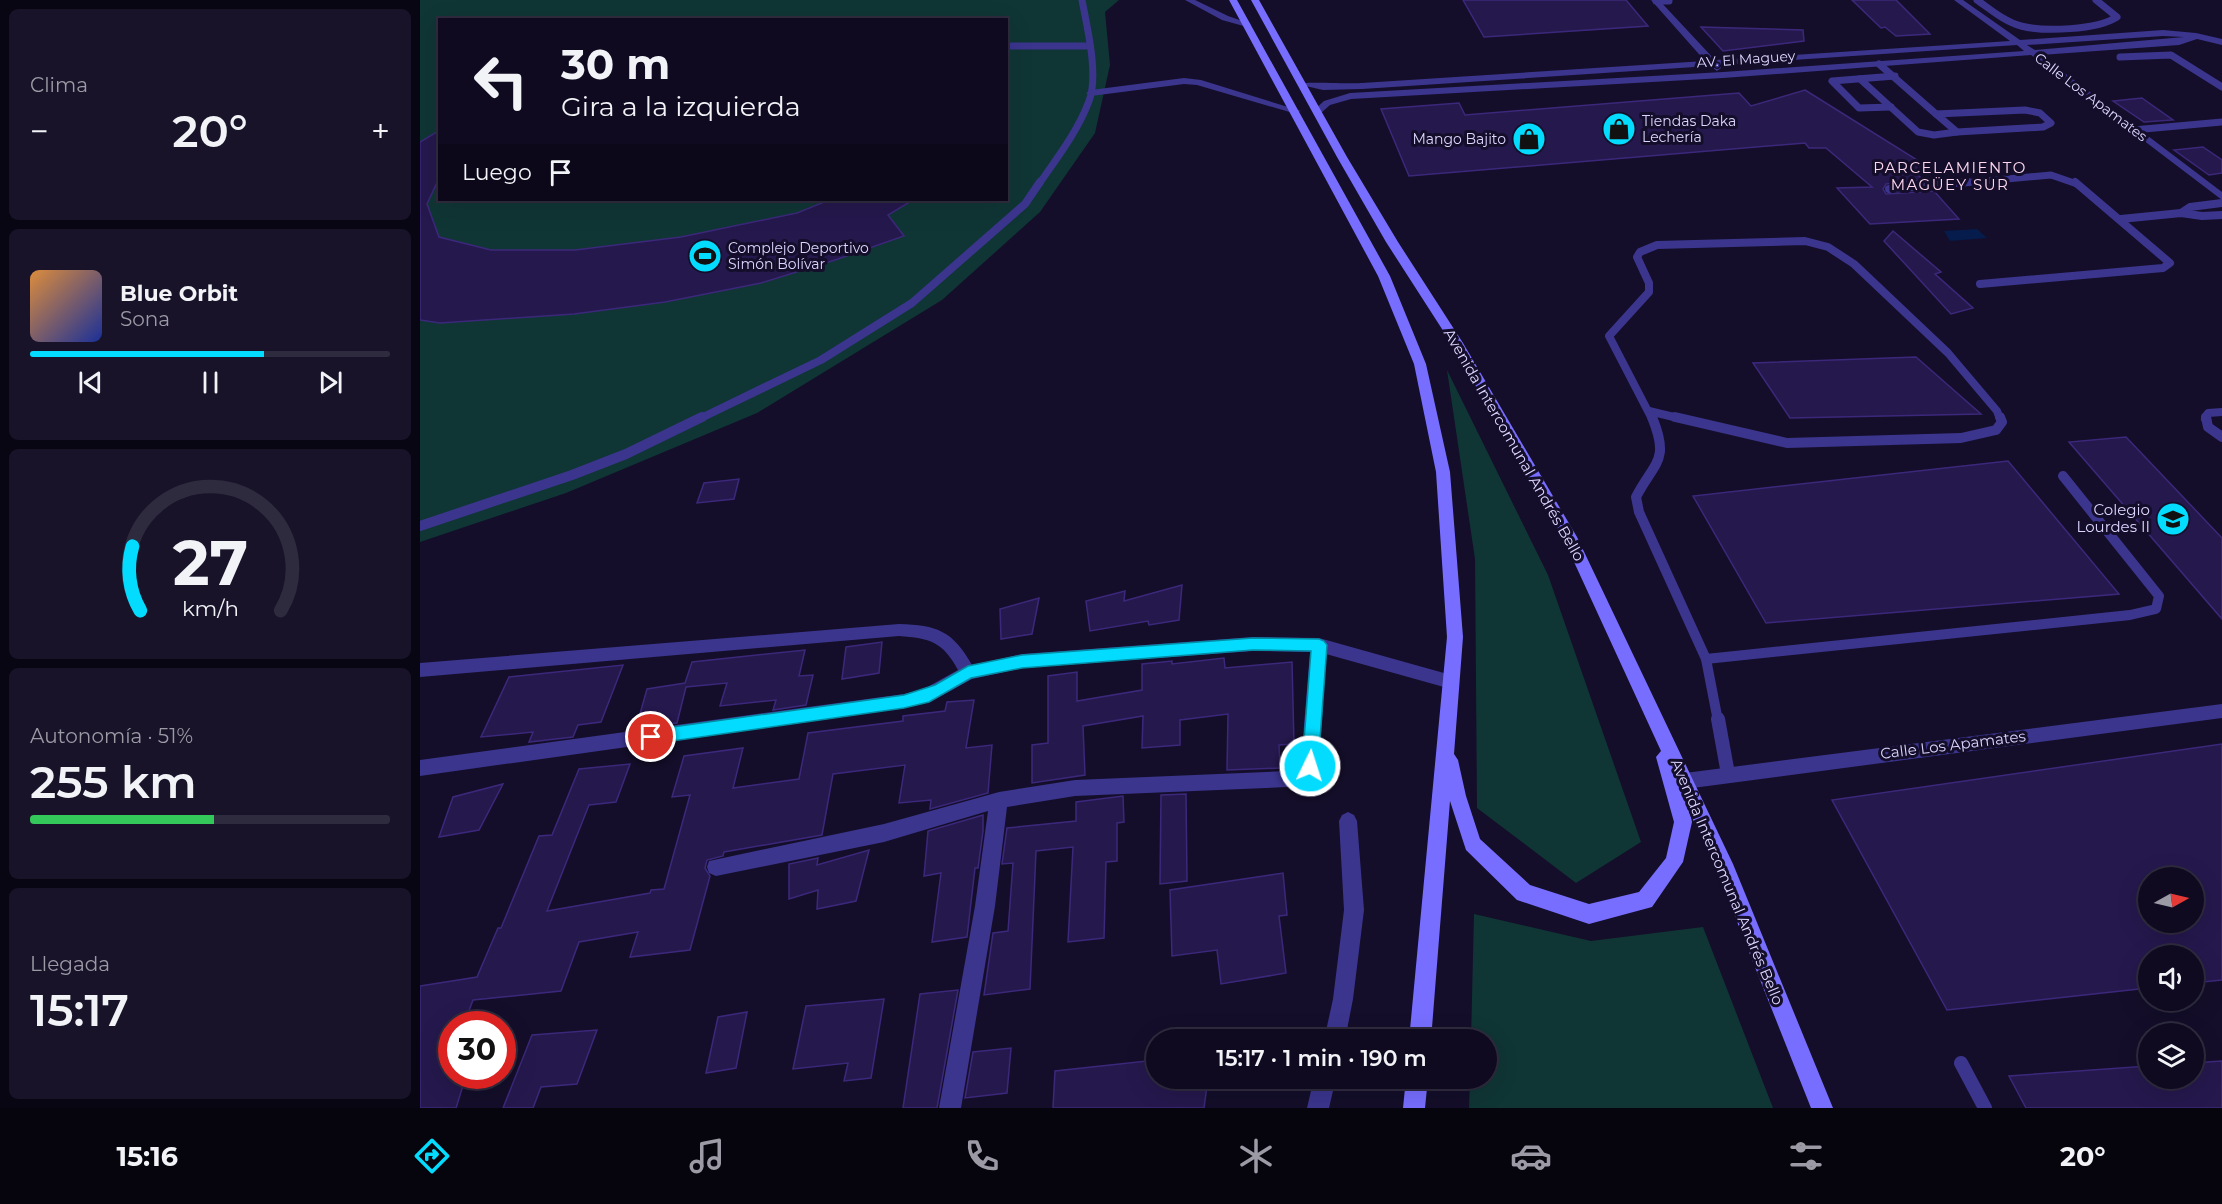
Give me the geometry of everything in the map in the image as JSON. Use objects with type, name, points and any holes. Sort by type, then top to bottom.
[{"type":"main road","points":[[1233,0],[1296,111],[1384,276],[1420,364],[1443,472],[1455,637],[1421,1029]]},
{"type":"main road","name":"Avenida Intercomunal Andrés Bello","points":[[1255,0],[1392,242],[1457,343],[1569,537],[1726,871],[1822,1108]]},
{"type":"main road","points":[[1446,742],[1457,796],[1473,844],[1524,894],[1589,914],[1645,900],[1674,862],[1683,822],[1654,716]]},
{"type":"main road","points":[[1414,1108],[1415,1089]]},
{"type":"street","points":[[1189,0],[1225,18],[1247,24]]},
{"type":"street","name":"Calle Los Apamates","points":[[1958,0],[2019,42],[2222,197]]},
{"type":"street","points":[[1656,1],[1723,75]]},
{"type":"street","name":"AV. El Maguey","points":[[1302,84],[1323,87],[1362,86],[2163,33],[2196,36],[2222,42]]},
{"type":"street","name":"AV. El Maguey","points":[[1318,111],[1327,103],[1350,96],[1879,64],[2179,42],[2196,36]]},
{"type":"street","points":[[1091,93],[1168,82],[1198,82],[1296,111]]},
{"type":"street","points":[[2207,185],[2222,184]]},
{"type":"street","points":[[420,670],[899,630],[932,633],[944,639],[956,649],[968,673]]},
{"type":"street","points":[[420,768],[904,701],[924,697],[940,690],[968,673],[1022,662],[1253,644],[1319,645],[1451,682]]},
{"type":"street","points":[[716,867],[884,833],[999,800],[1076,788],[1287,779],[1300,774],[1310,766],[1319,645]]},
{"type":"street","name":"Calle Los Apamates","points":[[1684,781],[2222,711]]},
{"type":"street","points":[[950,1108],[985,906],[999,800]]},
{"type":"street","points":[[1336,1029],[1343,999],[1354,910],[1348,820]]},
{"type":"street","points":[[1318,1108],[1322,1089]]},
{"type":"lane","points":[[420,526],[572,475],[626,454],[821,360],[912,303],[1025,204],[1069,140],[1085,111],[1091,93],[1092,57],[1082,0]]},
{"type":"lane","points":[[1977,0],[1997,14],[2022,26],[2074,27],[2100,25],[2114,21],[2117,17],[2096,0]]},
{"type":"lane","points":[[1656,1],[1669,1]]},
{"type":"lane","points":[[2074,27],[2091,38]]},
{"type":"lane","points":[[1008,46],[1090,46]]},
{"type":"lane","points":[[2120,57],[2171,55],[2222,87]]},
{"type":"lane","points":[[1879,64],[1957,132]]},
{"type":"lane","points":[[1554,73],[1561,84]]},
{"type":"lane","points":[[1892,107],[1859,108],[1832,82],[1895,76]]},
{"type":"lane","points":[[1860,79],[1923,134],[2043,127],[2050,123],[2049,119],[2040,113],[2025,110],[1936,114]]},
{"type":"lane","points":[[2136,132],[2222,122]]},
{"type":"lane","points":[[2136,132],[2222,128]]},
{"type":"lane","points":[[1889,189],[2051,175],[2074,182],[2121,219],[2170,263],[2163,268],[1980,284]]},
{"type":"lane","points":[[2181,213],[2190,207],[2222,203]]},
{"type":"lane","points":[[2121,219],[2181,213],[2202,216],[2222,215]]},
{"type":"lane","points":[[1649,411],[1787,443],[1961,438],[1996,429],[2002,422],[1997,411],[1948,353],[1854,264],[1828,247],[1805,241],[1657,245],[1640,252],[1637,257],[1650,286],[1649,295],[1645,301],[1621,319],[1609,336],[1612,349],[1649,411],[1661,447],[1660,458],[1636,497],[1639,512],[1706,659],[1728,774]]},
{"type":"lane","points":[[2222,412],[2208,414],[2205,418],[2206,424],[2213,432],[2222,437]]},
{"type":"lane","points":[[1706,659],[2119,616],[2156,609],[2159,596],[2063,476]]},
{"type":"lane","points":[[1961,1063],[1985,1108]]},
{"type":"green space","name":"Complejo Deportivo Simón Bolívar","points":[[420,0],[1119,0],[1105,12],[1110,65],[1095,133],[1040,212],[942,300],[757,413],[566,493],[420,542]]},
{"type":"green space","points":[[1447,370],[1548,575],[1641,842],[1576,883],[1477,808],[1475,559]]},
{"type":"green space","points":[[1474,914],[1591,941],[1703,927],[1773,1108],[1469,1108],[1470,1089],[1497,1089],[1497,1029],[1471,1029]]},
{"type":"water","points":[[1977,229],[1987,238],[1950,241],[1944,231]]},
{"type":"building","points":[[1463,0],[1626,0],[1648,26],[1484,37]]},
{"type":"building","points":[[1852,0],[1896,0],[1930,34],[1896,36],[1885,27],[1881,28]]},
{"type":"building","points":[[1701,27],[1803,30],[1804,41],[1723,51]]},
{"type":"building","points":[[1805,90],[1938,173],[1917,174],[1923,180],[1886,184],[1883,189],[1886,194],[1934,191],[1959,219],[1870,224],[1837,188],[1872,187],[1826,148],[1809,148],[1805,143],[1409,176],[1381,109],[1459,103],[1465,115],[1739,93],[1751,106]]},
{"type":"building","points":[[2142,98],[2173,120],[2144,122],[2113,101]]},
{"type":"building","points":[[438,131],[438,180],[427,204],[439,237],[491,250],[575,250],[681,237],[797,213],[827,201],[911,201],[888,215],[904,236],[761,283],[665,302],[574,314],[440,323],[420,320],[420,142]]},
{"type":"building","points":[[2203,147],[2222,160],[2222,173],[2209,175],[2174,150]]},
{"type":"building","points":[[1893,231],[1941,272],[1935,274],[1973,308],[1951,314],[1884,241]]},
{"type":"building","points":[[1916,357],[1981,414],[1790,418],[1753,363]]},
{"type":"building","points":[[2126,437],[2222,538],[2222,619],[2069,442]]},
{"type":"building","points":[[2008,461],[2119,594],[1766,623],[1693,496]]},
{"type":"building","points":[[739,479],[734,499],[697,503],[704,483]]},
{"type":"building","points":[[1182,585],[1179,620],[1149,625],[1148,621],[1090,631],[1086,601],[1125,591],[1124,601]]},
{"type":"building","points":[[1039,598],[1032,634],[1001,639],[1000,609]]},
{"type":"building","points":[[882,642],[879,673],[842,679],[846,647]]},
{"type":"building","points":[[805,650],[799,676],[813,675],[806,705],[773,710],[776,700],[720,706],[727,683],[686,687],[677,723],[636,728],[647,689],[685,683],[692,662]]},
{"type":"building","points":[[1224,658],[1225,668],[1292,662],[1294,744],[1279,745],[1280,768],[1227,770],[1228,714],[1180,720],[1180,745],[1142,748],[1143,716],[1083,726],[1085,775],[1032,783],[1032,745],[1048,743],[1048,676],[1077,672],[1077,701],[1142,690],[1142,664],[1172,661],[1172,664]]},
{"type":"building","points":[[623,665],[601,722],[578,725],[573,737],[529,742],[533,732],[481,737],[509,677]]},
{"type":"building","points":[[974,700],[966,748],[992,745],[988,793],[930,809],[931,800],[899,803],[905,765],[833,774],[822,835],[724,852],[723,856],[707,860],[705,868],[710,876],[690,950],[630,957],[638,932],[579,942],[561,991],[473,1000],[469,1011],[438,1011],[438,1089],[462,1089],[456,1108],[420,1108],[420,986],[477,977],[498,928],[501,928],[539,836],[552,835],[579,769],[630,764],[616,802],[589,805],[547,911],[664,889],[690,795],[672,797],[684,756],[743,748],[733,788],[799,779],[808,733],[903,721],[903,716],[945,711],[947,702]]},
{"type":"building","points":[[2222,744],[2222,980],[2204,982],[2204,945],[2138,945],[2138,989],[1947,1010],[1832,800]]},
{"type":"building","points":[[503,784],[479,830],[439,837],[453,797]]},
{"type":"building","points":[[1186,794],[1187,881],[1160,884],[1161,795]]},
{"type":"building","points":[[1123,796],[1124,822],[1117,823],[1117,861],[1106,862],[1104,938],[1068,942],[1073,847],[1036,851],[1030,989],[984,995],[993,933],[1008,931],[1013,863],[1002,864],[1007,828],[1076,821],[1076,802]]},
{"type":"building","points":[[983,815],[983,831],[978,868],[975,868],[967,937],[932,942],[941,873],[924,876],[928,831]]},
{"type":"building","points":[[869,850],[856,901],[817,909],[818,890],[789,899],[789,864],[818,858],[817,865]]},
{"type":"building","points":[[1283,873],[1287,915],[1279,916],[1286,973],[1221,984],[1217,950],[1172,956],[1170,890]]},
{"type":"building","points":[[958,990],[937,1108],[903,1108],[920,994]]},
{"type":"building","points":[[884,999],[871,1078],[844,1081],[848,1063],[793,1069],[806,1006]]},
{"type":"building","points":[[747,1012],[736,1068],[706,1073],[718,1017]]},
{"type":"building","points":[[597,1030],[577,1084],[541,1087],[533,1108],[503,1108],[511,1089],[516,1089],[516,1075],[532,1035]]},
{"type":"building","points":[[1011,1048],[1007,1093],[965,1098],[973,1052]]},
{"type":"building","points":[[1146,1061],[1146,1089],[1207,1089],[1204,1108],[1053,1108],[1055,1071]]},
{"type":"building","points":[[2222,1061],[2222,1108],[2026,1108],[2009,1076],[2138,1067],[2138,1089],[2204,1089],[2204,1062]]},
{"type":"place","name":"Tiendas Daka Lechería","points":[[1619,129]]},
{"type":"place","name":"Mango Bajito","points":[[1529,139]]},
{"type":"place","name":"Complejo Deportivo Simón Bolívar","points":[[705,256]]},
{"type":"place","name":"Colegio Lourdes II","points":[[2173,519]]},
{"type":"district","name":"PARCELAMIENTO MAGÜEY SUR","points":[[1950,176]]},
{"type":"route","points":[[651,737],[924,697],[968,673],[1022,662],[1253,644],[1319,645],[1310,766]]}]
